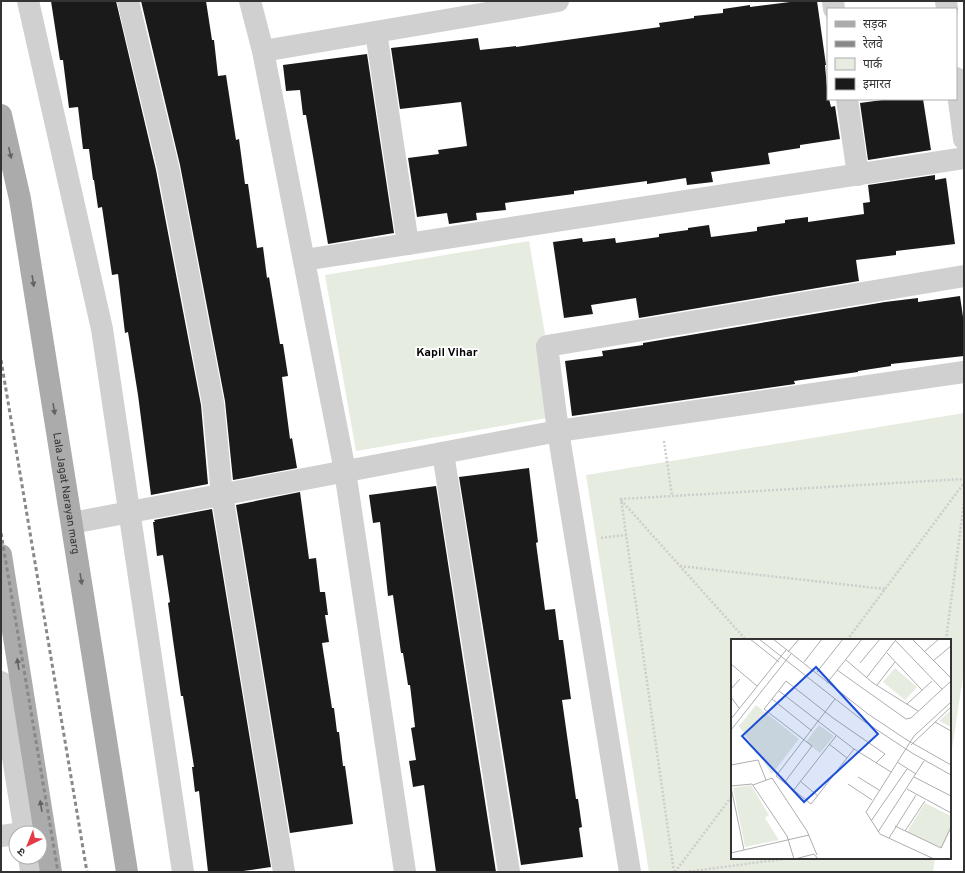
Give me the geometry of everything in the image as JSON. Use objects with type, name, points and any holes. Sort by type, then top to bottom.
[{"type":"main road","name":"Lala Jagat Narayan marg","points":[[1,115],[20,199],[127,872]]},
{"type":"main road","points":[[1,555],[7,689],[51,872]]},
{"type":"street","points":[[28,1],[102,329],[183,872]]},
{"type":"street","points":[[128,1],[168,167],[213,403],[222,495],[284,872]]},
{"type":"street","points":[[250,1],[263,51],[345,472],[405,872]]},
{"type":"street","points":[[263,51],[558,1]]},
{"type":"street","points":[[376,32],[408,244]]},
{"type":"street","points":[[957,86],[964,139]]},
{"type":"street","points":[[847,100],[858,175]]},
{"type":"street","points":[[304,260],[964,158]]},
{"type":"street","points":[[630,872],[558,431],[547,346],[964,276]]},
{"type":"street","points":[[72,523],[558,431],[964,372]]},
{"type":"street","points":[[443,453],[509,872]]},
{"type":"street","points":[[7,689],[24,825]]},
{"type":"path","points":[[661,416],[672,496]]},
{"type":"path","points":[[621,499],[964,479]]},
{"type":"path","points":[[848,639],[964,483]]},
{"type":"path","points":[[621,499],[745,639]]},
{"type":"path","points":[[621,499],[675,872]]},
{"type":"path","points":[[946,639],[964,502]]},
{"type":"path","points":[[680,566],[885,589]]},
{"type":"path","points":[[675,872],[731,797]]},
{"type":"path","points":[[685,872],[783,859]]},
{"type":"green space","points":[[529,241],[559,416],[356,451],[325,275]]},
{"type":"green space","points":[[964,413],[964,670],[951,755],[951,639],[731,639],[731,859],[935,859],[933,872],[649,872],[586,475]]},
{"type":"building","points":[[51,1],[116,1],[156,170],[201,405],[208,484],[151,495],[138,395],[128,332],[125,333],[118,274],[112,275],[102,207],[98,208],[89,149],[83,149],[78,107],[69,108],[63,60],[60,60]]},
{"type":"building","points":[[141,1],[206,1],[212,40],[214,40],[218,76],[226,75],[236,140],[239,139],[245,184],[248,184],[257,248],[263,247],[267,278],[269,277],[280,344],[283,344],[288,376],[282,377],[290,439],[292,438],[297,468],[233,480],[225,401],[180,165]]},
{"type":"building","points":[[798,1],[817,1],[826,65],[827,100],[829,100],[831,107],[835,106],[840,139],[800,145],[800,148],[768,153],[770,164],[711,172],[713,182],[687,185],[686,178],[647,184],[647,181],[574,191],[574,194],[505,203],[506,210],[476,213],[477,220],[449,224],[447,213],[417,217],[408,158],[439,154],[438,150],[467,146],[461,102],[400,109],[391,48],[478,38],[480,50],[516,47],[660,27],[659,23],[694,18],[694,16],[723,13],[723,9],[750,5],[750,7]]},
{"type":"building","points":[[367,54],[394,233],[328,244],[306,115],[303,115],[300,90],[286,91],[283,65]]},
{"type":"building","points":[[882,100],[923,100],[931,150],[868,160],[860,103]]},
{"type":"building","points":[[935,175],[935,180],[946,178],[955,244],[896,251],[896,255],[856,260],[859,281],[639,318],[636,298],[591,305],[593,314],[564,318],[553,242],[582,238],[583,242],[615,238],[616,243],[659,237],[659,234],[688,230],[688,228],[709,225],[711,237],[757,231],[757,227],[785,223],[785,220],[808,217],[808,222],[864,214],[863,203],[870,202],[868,185]]},
{"type":"building","points":[[960,296],[964,324],[964,356],[891,364],[891,366],[858,372],[794,381],[795,384],[572,416],[565,361],[603,356],[602,351],[643,345],[643,343],[885,302],[918,298],[918,302]]},
{"type":"building","points":[[529,468],[538,542],[536,543],[545,610],[555,609],[559,640],[563,640],[571,699],[562,700],[576,799],[578,799],[582,827],[579,828],[583,857],[521,865],[459,477]]},
{"type":"building","points":[[436,486],[496,872],[436,872],[424,785],[413,787],[409,761],[416,760],[411,728],[415,727],[410,685],[408,685],[403,653],[401,653],[393,595],[388,596],[380,522],[373,523],[369,495]]},
{"type":"building","points":[[300,492],[309,559],[316,558],[320,592],[325,592],[328,615],[325,615],[329,642],[322,643],[332,708],[334,708],[337,732],[339,732],[343,766],[345,766],[353,824],[290,833],[236,505]]},
{"type":"building","points":[[212,509],[271,867],[236,872],[208,872],[199,791],[195,792],[192,767],[194,767],[183,696],[181,696],[163,555],[157,556],[153,522],[155,522],[154,520]]},
{"type":"railway","points":[[1,360],[87,872]]},
{"type":"railway","points":[[1,533],[58,872]]},
{"type":"district","name":"Kapil Vihar","points":[[447,352]]}]
